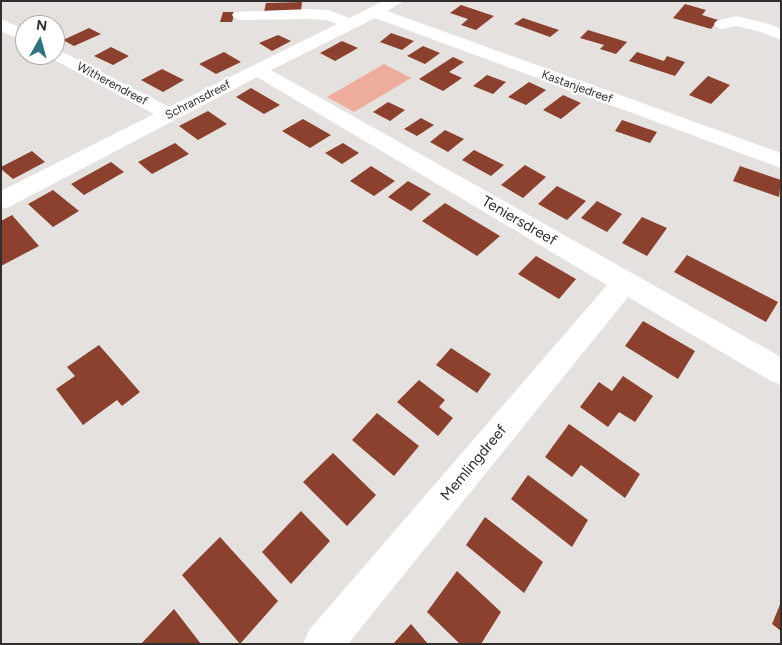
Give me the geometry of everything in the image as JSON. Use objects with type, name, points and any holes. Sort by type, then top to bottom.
[{"type":"street","name":"Schransdreef","points":[[1,201],[396,1]]},
{"type":"street","name":"Kastanjedreef","points":[[374,12],[781,161]]},
{"type":"street","points":[[240,15],[328,15],[351,24]]},
{"type":"street","points":[[722,24],[736,21],[769,22],[781,35]]},
{"type":"street","points":[[1,24],[15,32]]},
{"type":"street","name":"Witherendreef","points":[[65,58],[170,115]]},
{"type":"street","name":"Teniersdreef","points":[[257,70],[781,372]]},
{"type":"street","name":"Memlingdreef","points":[[323,644],[625,282]]},
{"type":"shaded area","points":[[384,64],[411,78],[354,112],[327,97]]},
{"type":"building","points":[[302,2],[301,11],[264,12],[266,3]]},
{"type":"building","points":[[685,4],[706,10],[702,15],[718,20],[711,29],[673,18]]},
{"type":"building","points":[[461,5],[494,16],[476,30],[461,25],[468,19],[450,13]]},
{"type":"building","points":[[223,12],[235,12],[232,22],[220,22]]},
{"type":"building","points":[[523,18],[559,30],[550,37],[514,24]]},
{"type":"building","points":[[89,28],[101,34],[74,46],[65,41],[65,39]]},
{"type":"building","points":[[588,30],[627,42],[616,54],[600,49],[604,45],[580,38]]},
{"type":"building","points":[[391,33],[414,41],[402,50],[380,42]]},
{"type":"building","points":[[278,35],[291,41],[272,51],[259,43]]},
{"type":"building","points":[[342,41],[358,48],[335,61],[320,53]]},
{"type":"building","points":[[423,46],[440,53],[425,64],[407,56]]},
{"type":"building","points":[[111,47],[129,56],[113,65],[94,56]]},
{"type":"building","points":[[224,52],[241,62],[216,74],[199,64]]},
{"type":"building","points":[[637,52],[664,61],[667,56],[685,62],[675,76],[629,61]]},
{"type":"building","points":[[453,57],[464,62],[449,72],[462,78],[443,91],[419,79]]},
{"type":"building","points":[[162,69],[184,80],[163,92],[141,80]]},
{"type":"building","points":[[487,75],[506,82],[493,94],[473,86]]},
{"type":"building","points":[[708,76],[730,85],[711,104],[689,95]]},
{"type":"building","points":[[529,82],[546,90],[526,105],[508,97]]},
{"type":"building","points":[[251,88],[280,105],[264,114],[236,97]]},
{"type":"building","points":[[563,95],[581,103],[561,119],[543,110]]},
{"type":"building","points":[[388,102],[405,110],[390,121],[373,112]]},
{"type":"building","points":[[208,111],[227,124],[198,140],[179,126]]},
{"type":"building","points":[[421,118],[434,125],[417,136],[404,129]]},
{"type":"building","points":[[303,119],[331,135],[310,148],[282,131]]},
{"type":"building","points":[[622,120],[657,132],[650,143],[615,131]]},
{"type":"building","points":[[445,130],[464,139],[448,152],[430,142]]},
{"type":"building","points":[[175,143],[189,154],[152,174],[138,162]]},
{"type":"building","points":[[343,143],[359,153],[342,164],[325,153]]},
{"type":"building","points":[[474,150],[504,165],[491,176],[462,160]]},
{"type":"building","points":[[32,151],[45,162],[13,179],[1,169],[1,167]]},
{"type":"building","points":[[111,162],[124,172],[84,195],[71,184]]},
{"type":"building","points":[[525,165],[546,177],[523,198],[501,185]]},
{"type":"building","points":[[371,166],[395,181],[374,196],[350,181]]},
{"type":"building","points":[[740,166],[781,180],[779,197],[733,181]]},
{"type":"building","points":[[408,181],[431,194],[411,211],[388,197]]},
{"type":"building","points":[[557,186],[586,201],[567,220],[538,204]]},
{"type":"building","points":[[53,190],[79,211],[53,227],[28,204]]},
{"type":"building","points":[[597,201],[622,214],[607,232],[581,218]]},
{"type":"building","points":[[445,203],[500,236],[477,256],[422,221]]},
{"type":"building","points":[[12,215],[39,246],[1,266],[1,221]]},
{"type":"building","points":[[642,217],[667,228],[647,256],[622,243]]},
{"type":"building","points":[[687,255],[778,302],[766,322],[674,272]]},
{"type":"building","points":[[536,256],[576,279],[559,299],[518,274]]},
{"type":"building","points":[[643,321],[695,351],[678,379],[625,346]]},
{"type":"building","points":[[99,345],[140,392],[122,406],[117,400],[83,425],[56,389],[75,376],[67,367]]},
{"type":"building","points":[[451,348],[491,374],[477,393],[436,365]]},
{"type":"building","points":[[623,376],[653,396],[635,422],[619,412],[608,427],[580,407],[599,382],[612,391]]},
{"type":"building","points":[[419,380],[445,400],[439,407],[453,418],[438,436],[397,402]]},
{"type":"building","points":[[377,413],[419,446],[394,476],[352,440]]},
{"type":"building","points":[[569,424],[640,474],[625,498],[581,465],[572,477],[545,457]]},
{"type":"building","points":[[333,453],[376,495],[347,526],[303,482]]},
{"type":"building","points":[[528,475],[588,520],[572,547],[511,499]]},
{"type":"building","points":[[301,511],[330,541],[291,584],[262,552]]},
{"type":"building","points":[[485,517],[543,562],[524,593],[466,545]]},
{"type":"building","points":[[220,537],[278,601],[240,644],[182,575]]},
{"type":"building","points":[[457,571],[501,612],[481,644],[460,644],[427,612]]},
{"type":"building","points":[[781,602],[781,631],[772,624]]},
{"type":"building","points":[[174,609],[201,644],[141,644]]},
{"type":"building","points":[[411,624],[428,644],[393,644]]}]
